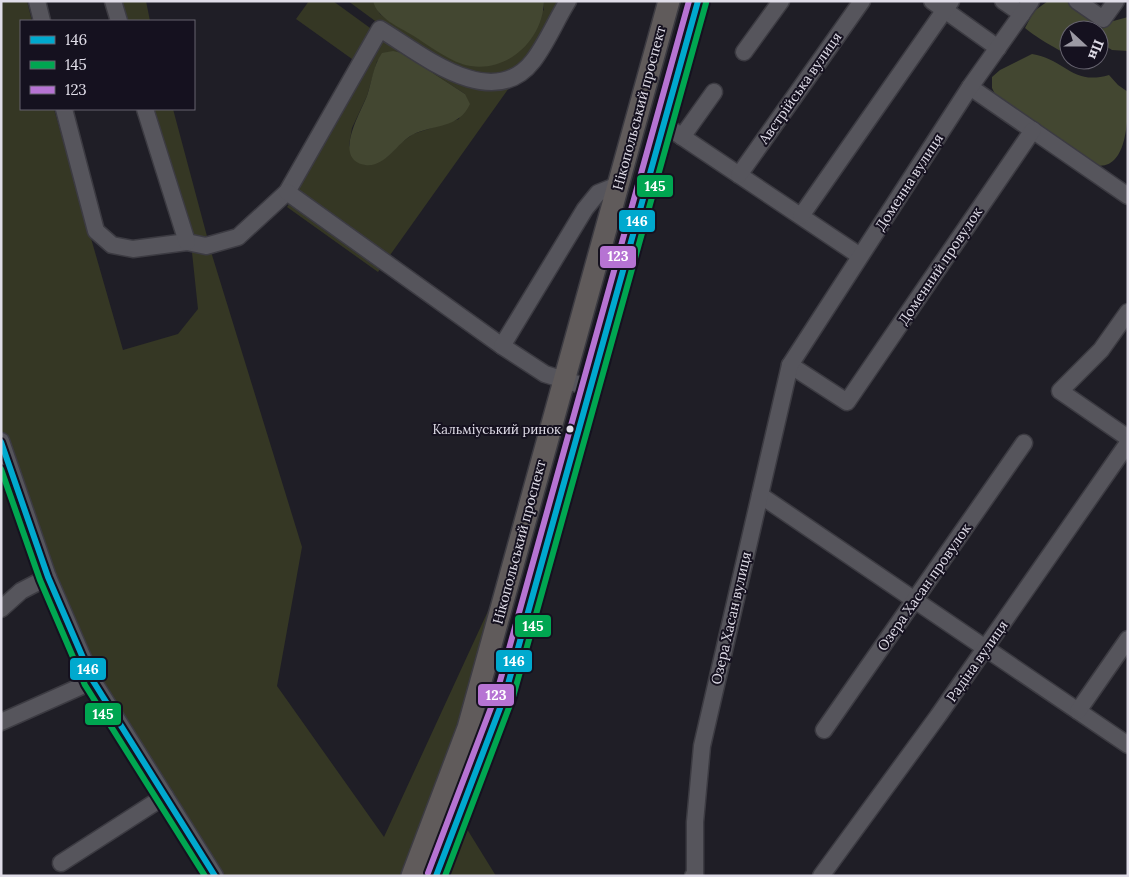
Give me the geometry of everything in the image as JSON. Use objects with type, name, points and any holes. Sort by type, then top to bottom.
[{"type":"main road","name":"Нікопольський проспект","points":[[412,876],[468,728],[669,1]]},
{"type":"main road","name":"Нікопольський проспект","points":[[436,876],[505,695],[698,1]]},
{"type":"main road","points":[[639,108],[663,124]]},
{"type":"street","points":[[37,1],[42,20]]},
{"type":"street","points":[[113,1],[118,20]]},
{"type":"street","points":[[64,110],[96,231],[112,245],[133,249],[187,242],[206,246],[238,237],[287,192],[380,29],[464,79],[489,83],[512,78],[532,62],[568,1]]},
{"type":"street","points":[[744,52],[781,1]]},
{"type":"street","name":"Австрійська вулиця","points":[[739,175],[862,1]]},
{"type":"street","points":[[1003,1],[1026,8]]},
{"type":"street","points":[[1078,1],[1103,19],[1116,1]]},
{"type":"street","points":[[801,216],[943,4],[998,48]]},
{"type":"street","name":"Доменна вулиця","points":[[790,365],[970,87],[1026,8]]},
{"type":"street","points":[[970,87],[1128,196]]},
{"type":"street","points":[[682,137],[714,92]]},
{"type":"street","points":[[145,110],[187,242]]},
{"type":"street","points":[[663,124],[860,256]]},
{"type":"street","name":"Доменний провулок","points":[[790,365],[847,402],[1033,130]]},
{"type":"street","points":[[502,346],[584,209],[598,193],[618,186]]},
{"type":"street","points":[[287,192],[535,370],[590,388]]},
{"type":"street","points":[[1128,312],[1101,350],[1060,391],[1128,438]]},
{"type":"street","name":"Озера Хасан вулиця","points":[[694,875],[695,822],[702,746],[790,365]]},
{"type":"street","points":[[1,441],[48,577],[93,681],[215,876]]},
{"type":"street","name":"Озера Хасан провулок","points":[[824,730],[1024,443]]},
{"type":"street","name":"Радіна вулиця","points":[[821,876],[883,793],[986,648],[1128,443]]},
{"type":"street","points":[[760,495],[1128,745]]},
{"type":"street","points":[[1,609],[21,592],[48,577]]},
{"type":"street","points":[[1078,711],[1128,639]]},
{"type":"street","points":[[1,722],[93,681]]},
{"type":"street","points":[[61,863],[165,796]]},
{"type":"green space","points":[[1,1],[27,1],[32,20],[20,20],[20,110],[54,110],[123,350],[178,334],[198,309],[191,243],[148,110],[173,110],[212,255],[302,547],[277,686],[384,837],[505,574],[463,726],[407,876],[215,876],[93,681],[1,441]]},
{"type":"green space","points":[[116,1],[146,1],[150,20],[122,20]]},
{"type":"green space","points":[[309,1],[333,1],[377,33],[463,83],[514,81],[378,272],[287,207],[366,69],[296,19]],"holes":[[[402,53],[465,94],[459,119],[413,134],[387,157],[365,165],[354,158],[349,145],[352,128],[367,96],[377,61]]]},
{"type":"green space","points":[[348,1],[373,1],[380,14],[391,22],[462,64],[544,10],[544,1],[562,1],[527,60],[510,73],[466,75],[382,26]]},
{"type":"green space","points":[[373,1],[544,1],[542,16],[537,30],[518,53],[506,61],[477,67],[462,64],[449,58],[395,25],[379,12]]},
{"type":"green space","points":[[1048,1],[1068,2],[1101,20],[1059,20],[1059,50],[1025,28],[1034,11]]},
{"type":"green space","points":[[1128,17],[1128,51],[1109,48],[1109,22]]},
{"type":"green space","points":[[393,51],[402,53],[465,94],[470,104],[459,118],[445,125],[412,135],[379,163],[365,165],[355,161],[351,154],[351,134],[367,96],[379,58],[382,53]]},
{"type":"green space","points":[[1032,54],[1059,64],[1059,70],[1069,70],[1077,75],[1096,77],[1109,75],[1128,92],[1128,114],[1124,140],[1114,160],[1106,165],[1094,165],[997,98],[992,88],[992,77],[1000,70]]},
{"type":"green space","points":[[462,821],[496,876],[441,876]]},
{"type":"transit line","name":"123","points":[[428,873],[497,692],[689,1]]},
{"type":"transit line","name":"146","points":[[436,876],[505,695],[698,1]]},
{"type":"transit line","name":"145","points":[[445,876],[513,697],[706,3]]},
{"type":"transit line","name":"146","points":[[1,442],[48,577],[93,681],[215,876]]},
{"type":"transit line","name":"145","points":[[1,469],[40,580],[85,685],[205,876]]},
{"type":"place","name":"Кальміуський ринок","points":[[570,429]]}]
